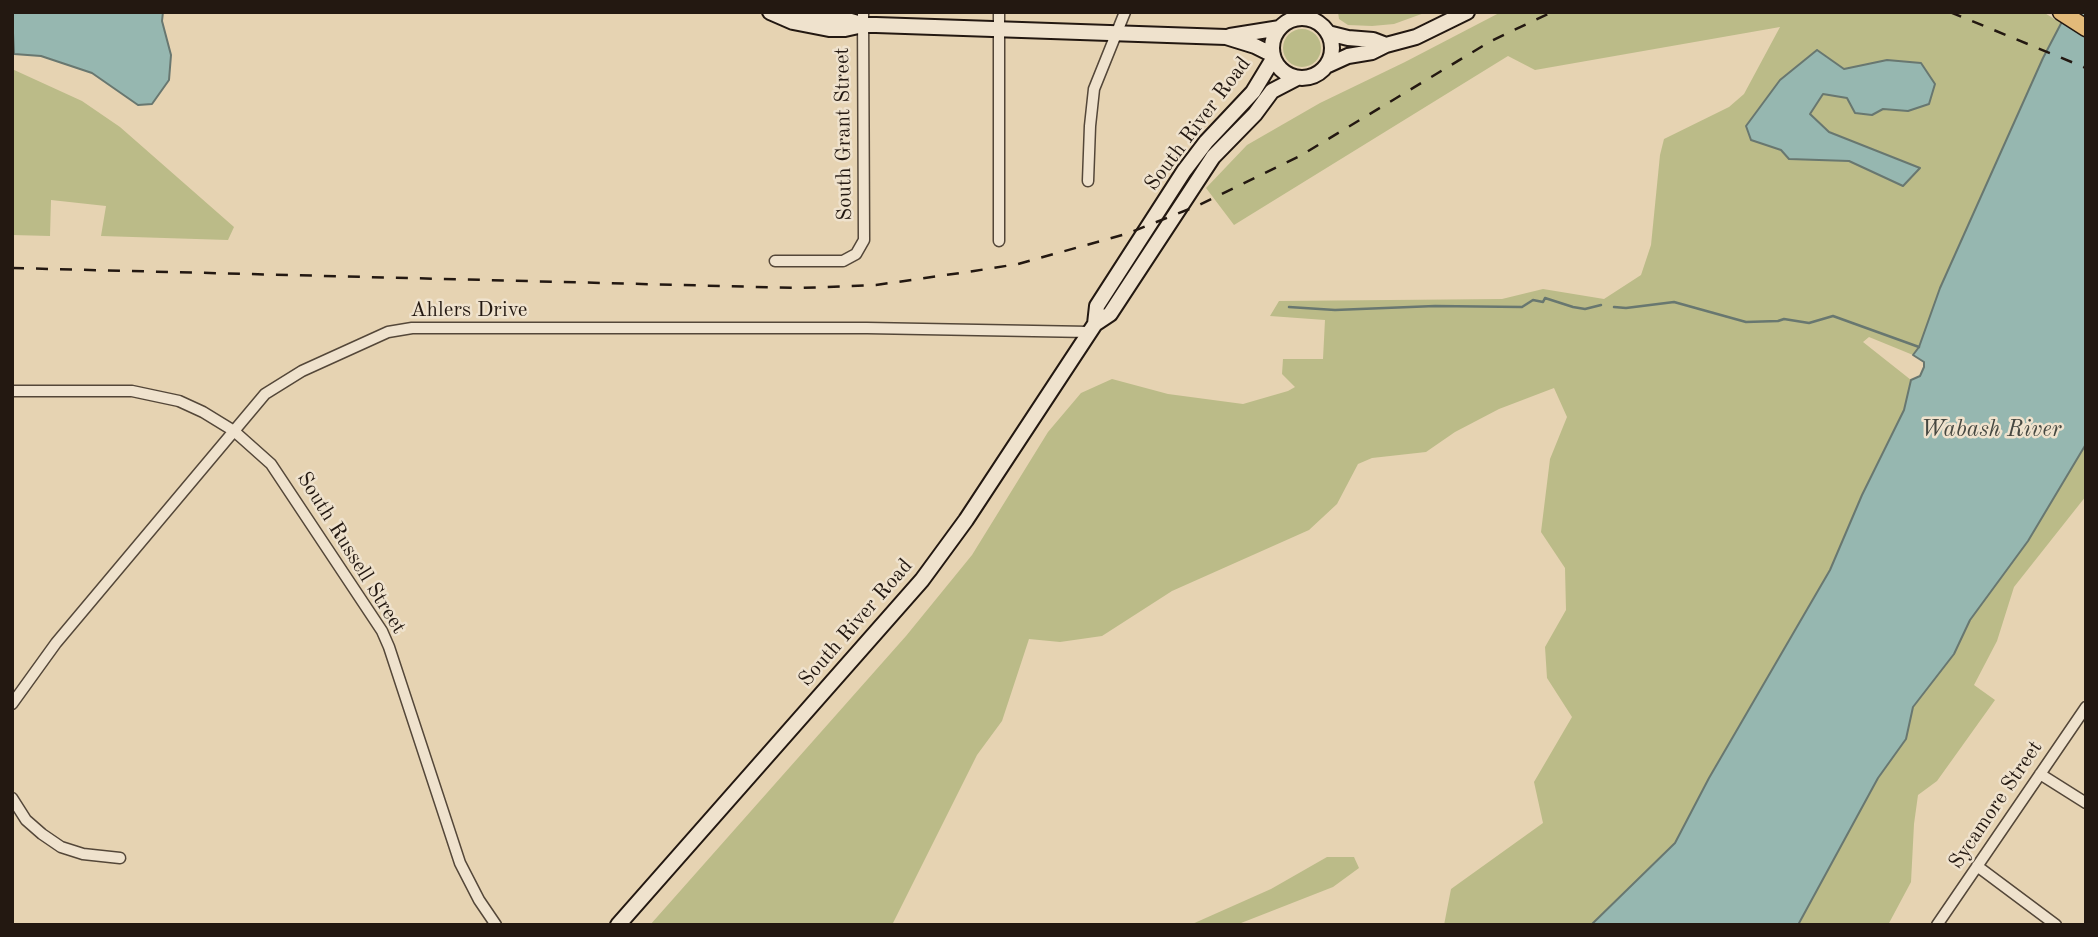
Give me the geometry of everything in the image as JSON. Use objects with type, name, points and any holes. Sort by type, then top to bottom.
[{"type":"main road","points":[[770,12],[811,27],[845,29],[863,18]]},
{"type":"main road","points":[[793,12],[817,17],[863,18],[999,30],[1226,37],[1255,46],[1273,57],[1287,74],[1297,78],[1313,76],[1326,66],[1349,56],[1372,52],[1386,45],[1416,37],[1467,12]]},
{"type":"main road","points":[[1324,12],[1331,50],[1326,66]]},
{"type":"main road","points":[[2061,12],[2086,27]]},
{"type":"main road","points":[[1226,37],[1290,20],[1311,20],[1327,31],[1386,45]]},
{"type":"main road","points":[[1273,57],[1275,37],[1290,20]]},
{"type":"main road","name":"South River Road","points":[[1092,328],[1097,306],[1184,171],[1206,142],[1253,92],[1273,57]]},
{"type":"main road","name":"South River Road","points":[[618,925],[922,580],[980,499],[1092,328],[1110,314],[1213,157],[1255,114],[1272,91],[1297,78]]},
{"type":"street","points":[[999,12],[999,241]]},
{"type":"street","points":[[1088,181],[1094,89],[1125,12]]},
{"type":"street","name":"South Grant Street","points":[[775,261],[843,261],[856,254],[864,240],[863,18]]},
{"type":"street","name":"Ahlers Drive","points":[[12,704],[56,643],[265,394],[281,383],[388,332],[412,328],[1092,328]]},
{"type":"street","name":"South Russell Street","points":[[12,391],[111,390],[154,394],[179,401],[234,431],[271,464],[382,631],[460,863],[479,900],[496,925]]},
{"type":"street","name":"Sycamore Street","points":[[1937,925],[2086,706]]},
{"type":"street","points":[[2040,774],[2086,803]]},
{"type":"street","points":[[12,798],[26,820],[61,847],[83,854],[120,858]]},
{"type":"street","points":[[1977,866],[2056,925]]},
{"type":"green space","points":[[1338,12],[1427,12],[1394,24],[1372,26],[1348,25],[1339,19]]},
{"type":"green space","points":[[1501,12],[2043,12],[2061,23],[1940,288],[1919,347],[1913,355],[1869,337],[1863,342],[1911,380],[1904,410],[1862,495],[1833,565],[1709,778],[1675,844],[1591,925],[1444,925],[1451,889],[1543,823],[1534,782],[1572,717],[1547,678],[1545,647],[1566,610],[1565,568],[1541,532],[1550,459],[1567,417],[1554,388],[1499,409],[1455,432],[1426,452],[1372,458],[1358,464],[1337,504],[1309,530],[1172,591],[1102,636],[1060,642],[1029,639],[1002,721],[977,755],[892,925],[650,925],[906,636],[972,555],[1048,432],[1081,393],[1112,379],[1168,394],[1243,404],[1288,391],[1295,387],[1282,374],[1283,359],[1323,359],[1325,320],[1270,316],[1279,301],[1502,299],[1543,289],[1604,299],[1641,275],[1651,245],[1664,139],[1729,107],[1744,94],[1780,27],[1535,70],[1508,56],[1234,225],[1206,188],[1247,145],[1320,103]],"holes":[[[1887,60],[1908,111],[1883,109],[1872,115],[1847,98],[1822,94],[1810,114],[1829,132],[1919,168],[1903,186],[1849,161],[1789,159],[1781,150],[1751,140],[1844,70]]]},
{"type":"green space","points":[[1302,29],[1315,35],[1321,48],[1315,61],[1302,67],[1289,61],[1283,48],[1289,35]]},
{"type":"green space","points":[[12,69],[82,101],[120,127],[234,227],[228,240],[101,236],[106,206],[51,200],[50,236],[12,235]]},
{"type":"green space","points":[[2086,444],[2086,496],[2014,587],[1997,641],[1974,685],[1995,700],[1937,781],[1918,795],[1911,882],[1888,925],[1798,925],[1878,778],[1906,739],[1913,707],[1954,654],[1970,620],[2028,541]]},
{"type":"green space","points":[[1327,857],[1354,857],[1359,868],[1333,887],[1236,925],[1190,925],[1271,889]]},
{"type":"water","points":[[12,12],[163,12],[162,21],[171,55],[169,80],[152,104],[138,105],[92,73],[41,56],[14,54]]},
{"type":"water","name":"Wabash River","points":[[2067,12],[2086,12],[2086,444],[2028,541],[1970,620],[1954,654],[1913,707],[1906,739],[1878,778],[1798,925],[1591,925],[1675,843],[1709,778],[1830,570],[1862,495],[1904,410],[1911,380],[1920,376],[1924,367],[1924,362],[1913,355],[1919,347],[1940,288],[2043,58]]},
{"type":"water","points":[[1817,50],[1844,69],[1887,60],[1921,63],[1935,84],[1929,104],[1908,111],[1883,109],[1872,115],[1855,113],[1847,98],[1823,94],[1810,114],[1829,132],[1920,168],[1903,186],[1849,161],[1789,159],[1781,150],[1751,140],[1746,126],[1780,80]]},
{"type":"waterway","points":[[1289,307],[1335,310],[1435,306],[1522,307],[1533,300],[1543,302],[1545,298],[1585,309],[1601,305]]},
{"type":"waterway","points":[[1614,307],[1674,302],[1746,322],[1784,319],[1809,323],[1833,316],[1919,347]]},
{"type":"railway","points":[[12,268],[800,288],[876,285],[1018,264],[1126,234],[1197,206],[1300,156],[1491,41],[1552,12]]},
{"type":"railway","points":[[1950,12],[2086,68]]}]
